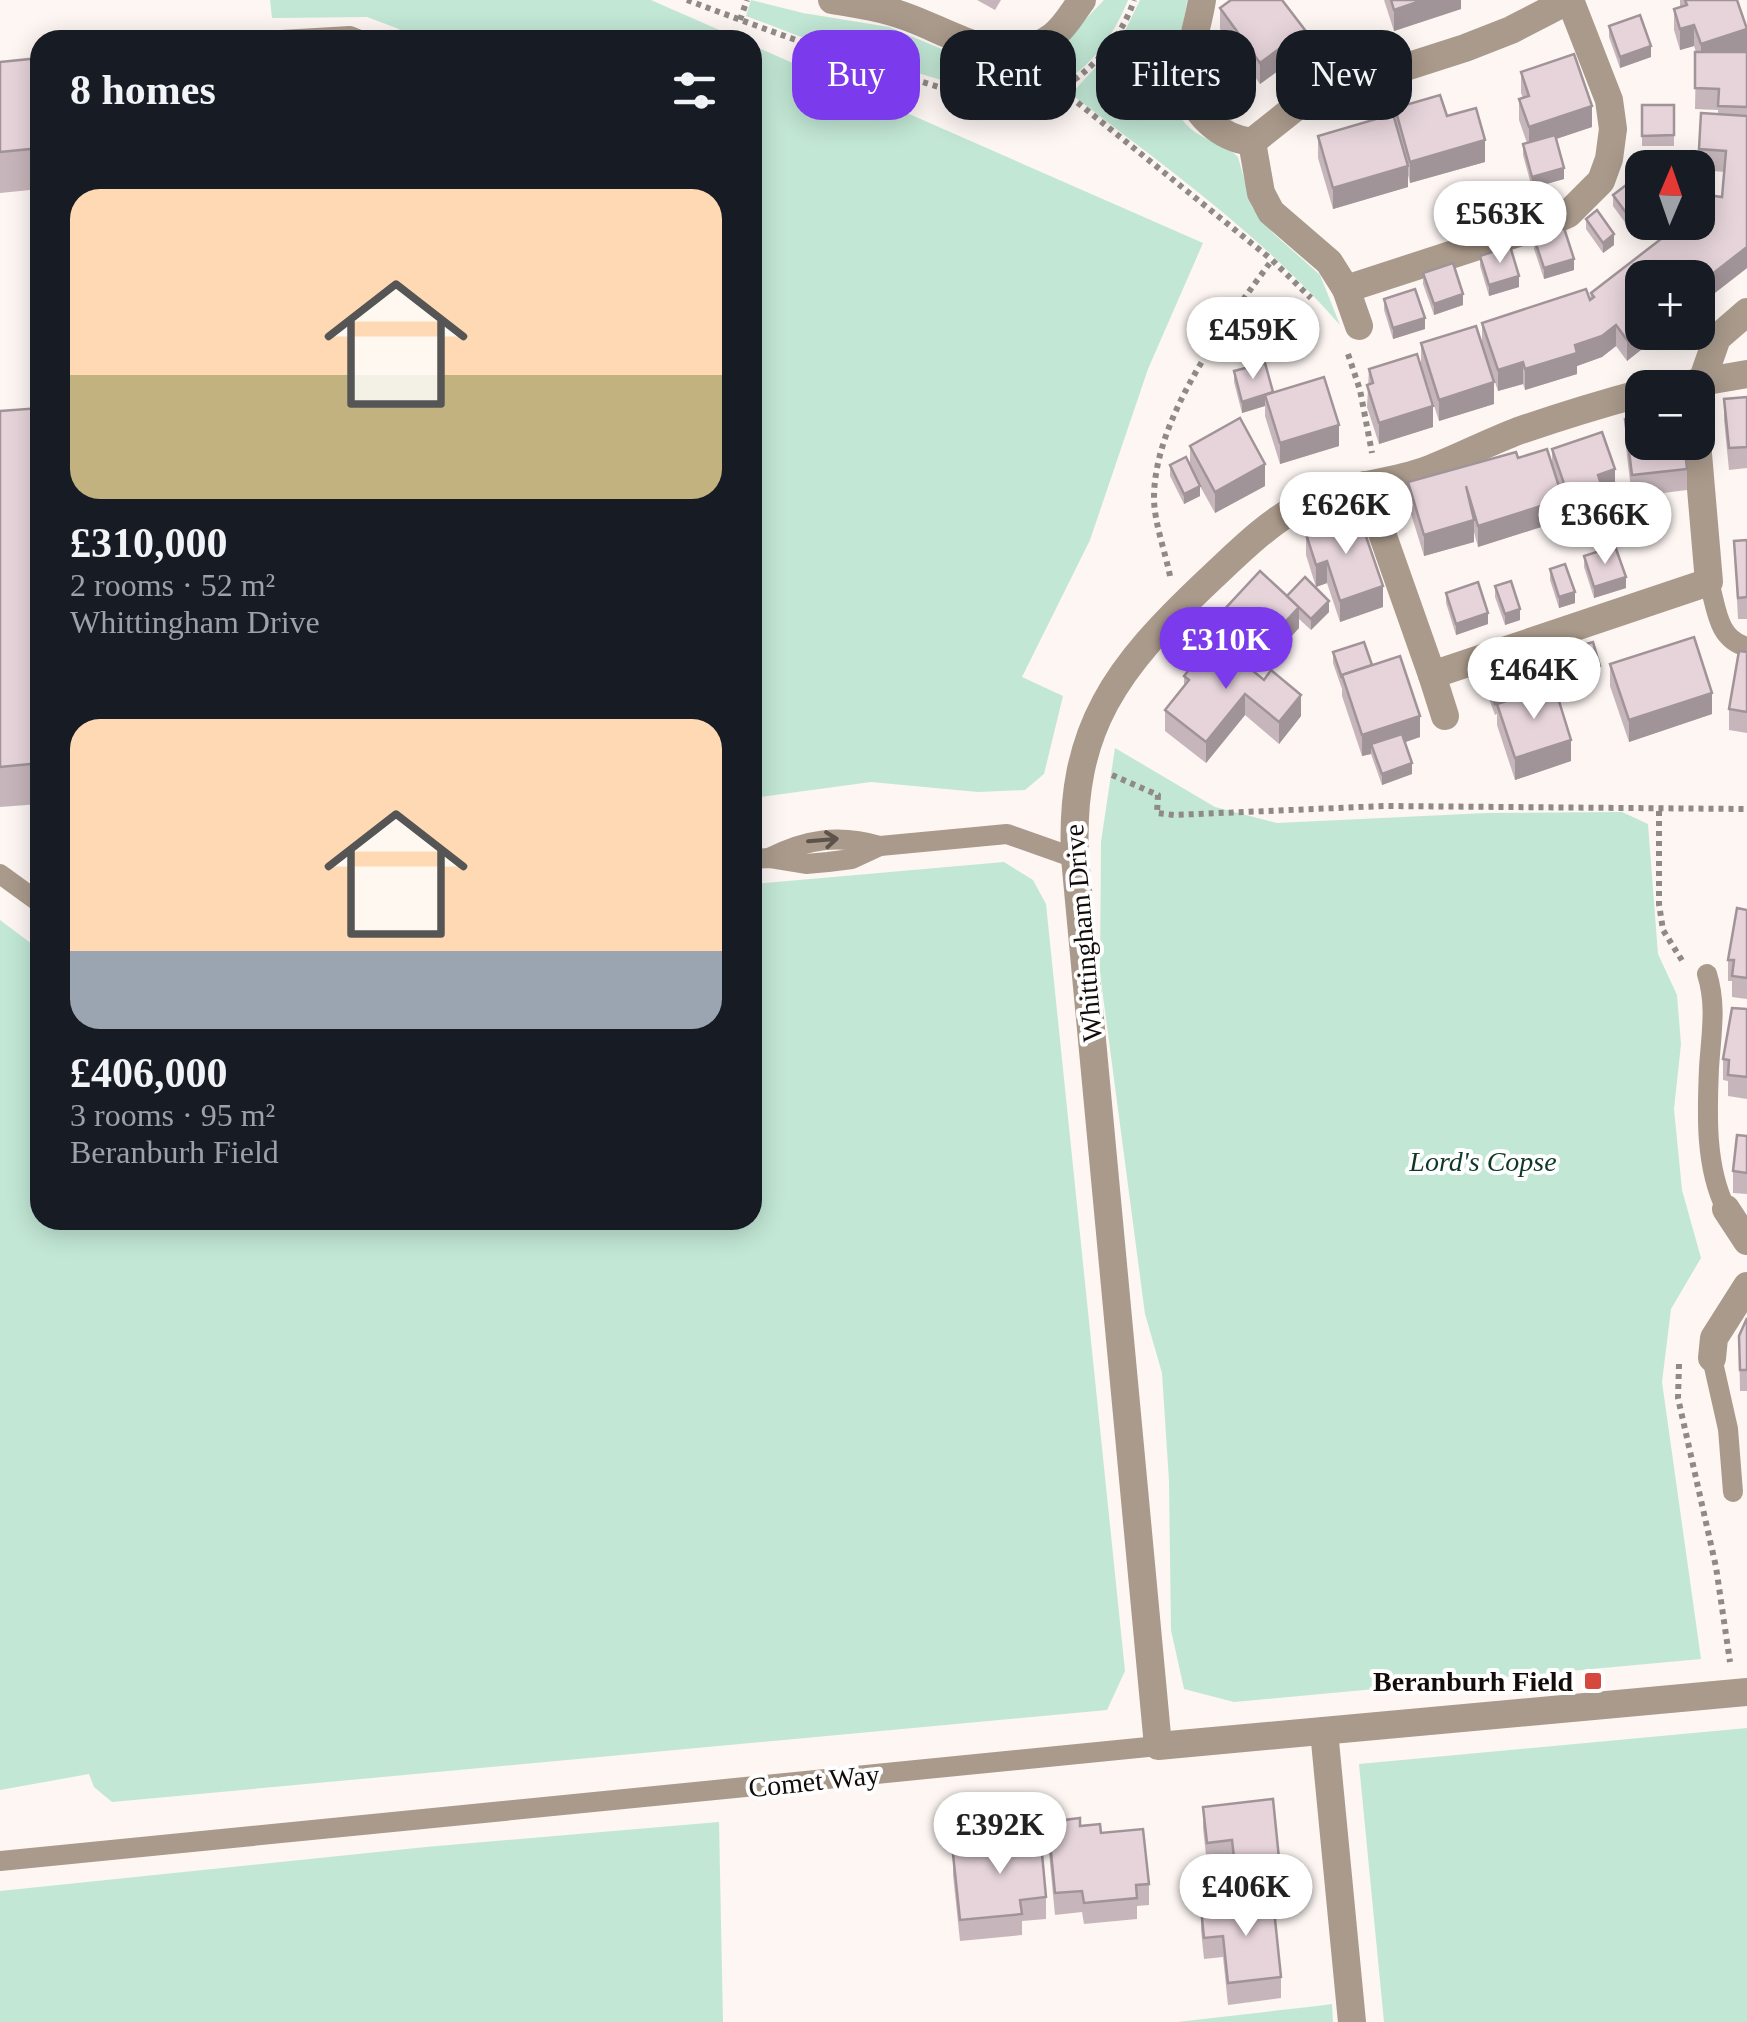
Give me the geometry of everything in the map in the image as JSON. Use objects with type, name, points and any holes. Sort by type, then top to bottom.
[{"type":"street","points":[[832,0],[908,17],[968,45],[991,49],[1038,45],[1060,30],[1082,0]]},
{"type":"street","points":[[1202,0],[1187,66],[1190,92],[1197,111],[1213,126],[1252,142]]},
{"type":"street","points":[[1252,142],[1306,100],[1465,48],[1569,0],[1609,100],[1613,129],[1601,180],[1568,214],[1546,224],[1346,289]]},
{"type":"street","points":[[1252,142],[1261,193],[1270,212],[1329,262],[1346,289],[1351,334]]},
{"type":"street","points":[[1697,370],[1717,338],[1747,312]]},
{"type":"street","points":[[1715,379],[1747,374]]},
{"type":"street","name":"Whittingham Drive","points":[[1158,1746],[1075,858],[1073,804],[1082,762],[1104,704],[1126,669],[1176,611],[1286,514],[1316,498],[1426,470],[1520,431],[1625,398]]},
{"type":"street","points":[[1432,675],[1710,582],[1699,460]]},
{"type":"street","points":[[1370,484],[1445,716]]},
{"type":"street","points":[[1726,1208],[1747,1242]]},
{"type":"street","points":[[1712,1358],[1714,1338],[1747,1286]]},
{"type":"street","name":"Comet Way","points":[[1158,1746],[1747,1692]]},
{"type":"street","points":[[1324,1731],[1352,2022]]},
{"type":"lane","points":[[1710,582],[1725,636],[1747,647]]},
{"type":"lane","points":[[762,858],[806,864],[828,862],[852,859],[880,846],[1008,834],[1075,858]]},
{"type":"lane","points":[[0,874],[30,896]]},
{"type":"lane","points":[[1707,974],[1714,997],[1710,1140],[1714,1186],[1726,1208]]},
{"type":"lane","points":[[1712,1358],[1728,1428],[1733,1492]]},
{"type":"lane","name":"Comet Way","points":[[0,1861],[1158,1746]]},
{"type":"path","points":[[740,20],[748,0]]},
{"type":"path","points":[[1076,101],[1272,260],[1320,307]]},
{"type":"path","points":[[1176,611],[1154,500],[1165,442],[1192,378],[1272,260]]},
{"type":"path","points":[[1351,334],[1370,430],[1370,484]]},
{"type":"path","points":[[1082,762],[1158,796],[1157,813],[1384,806],[1747,809]]},
{"type":"green space","points":[[270,0],[651,0],[719,30],[399,30],[367,17],[272,18]]},
{"type":"green space","points":[[751,0],[896,30],[792,30],[792,33],[746,16]]},
{"type":"green space","points":[[1104,0],[1128,0],[1113,30],[1096,30],[1096,54],[1077,73],[1075,30]]},
{"type":"green space","points":[[1140,0],[1187,0],[1182,30],[1125,30]]},
{"type":"green space","points":[[920,40],[940,48],[940,80],[920,74]]},
{"type":"green space","points":[[762,49],[792,63],[792,120],[920,119],[1203,243],[1148,369],[1090,540],[1022,677],[1063,696],[1044,774],[1025,790],[978,792],[871,782],[762,797]]},
{"type":"green space","points":[[1096,67],[1096,113],[1076,98],[1076,89]]},
{"type":"green space","points":[[1105,120],[1183,120],[1191,129],[1238,157],[1252,207],[1274,234],[1320,275],[1340,325],[1278,261]]},
{"type":"green space","name":"Lord's Copse","points":[[1115,748],[1215,807],[1277,823],[1487,813],[1622,812],[1648,824],[1658,954],[1677,995],[1681,1044],[1674,1109],[1682,1190],[1701,1258],[1671,1309],[1662,1382],[1701,1659],[1234,1702],[1184,1689],[1171,1630],[1169,1481],[1162,1373],[1145,1314],[1100,973],[1101,842]]},
{"type":"green space","points":[[1004,862],[1033,880],[1046,904],[1125,1671],[1107,1710],[112,1802],[94,1787],[89,1774],[0,1790],[0,920],[30,942],[30,1230],[762,1230],[762,883]]},
{"type":"green space","points":[[1747,1728],[1747,2022],[1384,2022],[1359,1764]]},
{"type":"green space","points":[[719,1822],[723,2022],[0,2022],[0,1891],[426,1847]]},
{"type":"green space","points":[[1332,2004],[1333,2022],[1177,2022],[1317,2006]]},
{"type":"building","points":[[1231,0],[1282,0],[1305,30],[1276,30],[1276,51],[1260,63],[1256,58],[1256,30],[1236,30],[1220,8]]},
{"type":"building","points":[[1391,0],[1423,0],[1394,10]]},
{"type":"building","points":[[1685,0],[1737,0],[1747,29],[1701,44],[1694,25],[1680,29],[1674,9],[1687,5]]},
{"type":"building","points":[[1640,15],[1651,46],[1620,57],[1609,26]]},
{"type":"building","points":[[1695,52],[1747,52],[1747,107],[1718,106],[1719,89],[1695,88]]},
{"type":"building","points":[[1574,54],[1592,106],[1529,127],[1519,99],[1529,96],[1521,72]]},
{"type":"building","points":[[30,59],[30,149],[0,152],[0,62]]},
{"type":"building","points":[[1440,95],[1447,116],[1476,108],[1485,140],[1410,162],[1398,120],[1412,120],[1412,103]]},
{"type":"building","points":[[1642,105],[1674,105],[1674,135],[1642,136]]},
{"type":"building","points":[[1701,113],[1747,116],[1747,247],[1715,272],[1715,260],[1634,260],[1660,240],[1715,240],[1715,196],[1722,197],[1726,151],[1699,149]]},
{"type":"building","points":[[1373,120],[1395,120],[1408,166],[1333,188],[1318,136]]},
{"type":"building","points":[[1555,135],[1564,168],[1532,177],[1523,144]]},
{"type":"building","points":[[1625,186],[1625,211],[1613,195]]},
{"type":"building","points":[[1597,210],[1614,234],[1603,243],[1586,219]]},
{"type":"building","points":[[1564,228],[1574,259],[1544,268],[1534,238]]},
{"type":"building","points":[[1510,246],[1519,276],[1489,285],[1480,256]]},
{"type":"building","points":[[1453,263],[1463,294],[1434,304],[1423,273]]},
{"type":"building","points":[[1625,267],[1625,337],[1616,325],[1602,336],[1575,345],[1577,353],[1525,369],[1523,362],[1498,370],[1482,323],[1586,289],[1590,300],[1594,297],[1591,293]]},
{"type":"building","points":[[1415,289],[1425,318],[1393,328],[1384,299]]},
{"type":"building","points":[[1476,326],[1494,382],[1439,400],[1421,343]]},
{"type":"building","points":[[1417,354],[1433,406],[1379,423],[1367,385],[1373,383],[1369,369]]},
{"type":"building","points":[[1265,363],[1273,392],[1242,402],[1234,371]]},
{"type":"building","points":[[1324,377],[1339,425],[1280,443],[1265,395]]},
{"type":"building","points":[[1747,397],[1747,447],[1729,448],[1724,399]]},
{"type":"building","points":[[30,409],[30,764],[0,767],[0,411]]},
{"type":"building","points":[[1240,418],[1265,464],[1215,492],[1190,446]]},
{"type":"building","points":[[1602,432],[1615,469],[1598,475],[1602,487],[1569,498],[1552,449]]},
{"type":"building","points":[[1547,449],[1563,499],[1478,526],[1466,486],[1474,520],[1424,535],[1408,482],[1516,452],[1518,458]]},
{"type":"building","points":[[1186,457],[1200,486],[1184,494],[1170,465]]},
{"type":"building","points":[[1630,460],[1686,460],[1687,469],[1632,475]]},
{"type":"building","points":[[1637,499],[1647,527],[1629,533],[1620,506]]},
{"type":"building","points":[[1359,516],[1383,586],[1340,601],[1327,561],[1316,565],[1306,534]]},
{"type":"building","points":[[1747,540],[1747,597],[1738,598],[1734,541]]},
{"type":"building","points":[[1615,546],[1626,577],[1594,587],[1584,556]]},
{"type":"building","points":[[1565,564],[1575,592],[1559,597],[1550,569]]},
{"type":"building","points":[[1260,571],[1299,607],[1261,648],[1222,612]]},
{"type":"building","points":[[1305,577],[1329,601],[1311,619],[1287,596]]},
{"type":"building","points":[[1511,581],[1520,609],[1505,614],[1495,586]]},
{"type":"building","points":[[1478,582],[1488,613],[1456,624],[1446,593]]},
{"type":"building","points":[[1694,637],[1712,693],[1629,720],[1610,664]]},
{"type":"building","points":[[1214,639],[1264,680],[1271,670],[1301,695],[1279,722],[1245,694],[1206,742],[1165,710],[1189,680],[1184,676]]},
{"type":"building","points":[[1364,642],[1372,665],[1342,678],[1333,652]]},
{"type":"building","points":[[1593,642],[1600,666],[1576,673],[1568,649]]},
{"type":"building","points":[[1739,651],[1747,652],[1747,712],[1729,709]]},
{"type":"building","points":[[1400,656],[1420,716],[1362,735],[1342,675]]},
{"type":"building","points":[[1515,666],[1525,692],[1495,704],[1485,677]]},
{"type":"building","points":[[1554,685],[1571,740],[1515,758],[1497,704]]},
{"type":"building","points":[[1402,734],[1412,763],[1382,774],[1371,744]]},
{"type":"building","points":[[1737,908],[1747,910],[1747,978],[1732,976],[1734,960],[1728,960]]},
{"type":"building","points":[[1732,1008],[1747,1009],[1747,1077],[1728,1075],[1729,1060],[1723,1059]]},
{"type":"building","points":[[1737,1135],[1747,1136],[1747,1173],[1733,1171]]},
{"type":"building","points":[[1747,1318],[1747,1370],[1740,1370],[1739,1336]]},
{"type":"building","points":[[1273,1799],[1282,1888],[1238,1892],[1232,1840],[1207,1843],[1203,1807]]},
{"type":"building","points":[[1080,1818],[1080,1826],[1100,1824],[1101,1833],[1143,1829],[1149,1884],[1136,1885],[1137,1898],[1084,1903],[1082,1891],[1055,1893],[1048,1822]]},
{"type":"building","points":[[1040,1832],[1046,1897],[1020,1900],[1022,1914],[960,1920],[953,1854],[985,1850],[984,1844],[1013,1841],[1012,1835]]},
{"type":"building","points":[[1273,1900],[1281,1977],[1228,1983],[1223,1936],[1204,1938],[1201,1908]]},
{"type":"place","name":"Beranburh Field","points":[[1593,1681]]}]
